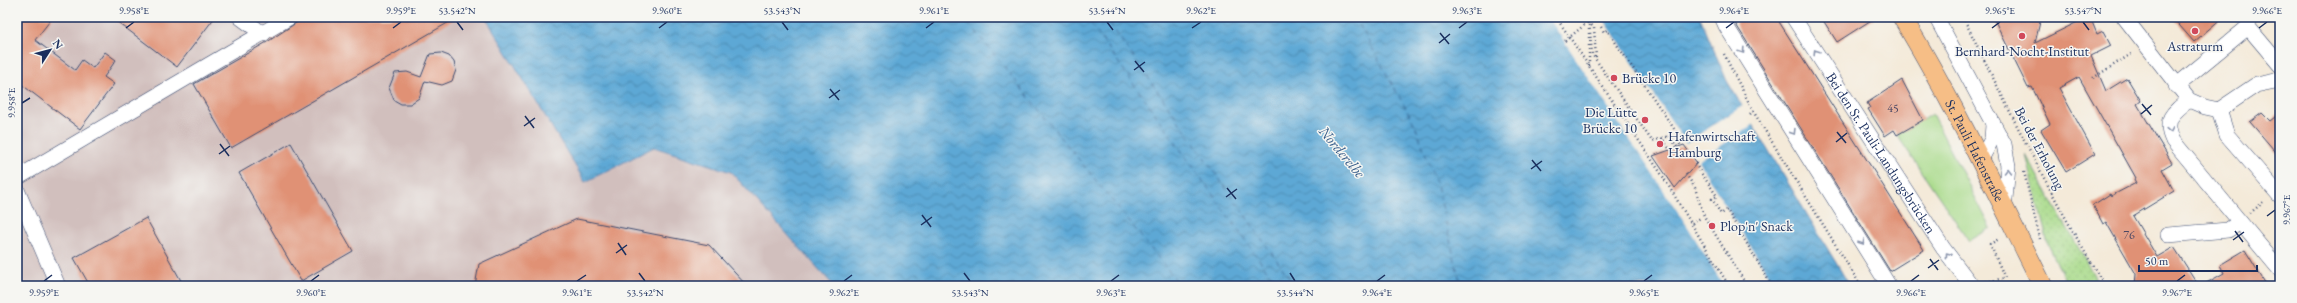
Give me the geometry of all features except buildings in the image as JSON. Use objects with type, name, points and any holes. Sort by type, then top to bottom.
[{"type":"main road","name":"St. Pauli Hafenstraße","points":[[1902,17],[1921,49],[2043,286]]},
{"type":"street","points":[[240,17],[263,34]]},
{"type":"street","points":[[17,178],[290,17]]},
{"type":"street","points":[[1722,17],[1726,26],[1889,286]]},
{"type":"street","name":"Bei den St. Pauli-Landungsbrücken","points":[[1793,17],[1943,248],[1972,286]]},
{"type":"street","points":[[1936,17],[1993,125],[2002,138],[2008,158],[2008,176],[2004,210]]},
{"type":"street","points":[[2124,17],[2144,46],[2176,86],[2189,100],[2204,107],[2219,110],[2256,85],[2280,80]]},
{"type":"street","points":[[2176,86],[2248,22],[2280,65]]},
{"type":"street","points":[[2189,100],[2175,111],[2168,122],[2168,131],[2173,141],[2280,270]]},
{"type":"street","points":[[2219,110],[2227,135],[2278,194]]},
{"type":"street","points":[[1980,162],[1992,139],[1993,125]]},
{"type":"street","points":[[17,190],[58,286]]},
{"type":"street","points":[[2168,235],[2228,230],[2240,222]]},
{"type":"path","points":[[1556,17],[1662,175],[1729,286]]},
{"type":"path","points":[[1565,41],[1594,17]]},
{"type":"path","name":"Bei der Erholung","points":[[1963,17],[2010,111],[2082,248],[2105,286]]},
{"type":"path","points":[[1589,21],[1592,54],[1652,141],[1670,136],[1679,147],[1678,142],[1681,139],[1616,42],[1607,30],[1604,32],[1600,27]]},
{"type":"path","points":[[1589,21],[1589,66]]},
{"type":"path","points":[[2093,78],[2144,46]]},
{"type":"path","points":[[1722,50],[1753,111],[1861,286]]},
{"type":"path","points":[[1750,114],[1753,111]]},
{"type":"path","points":[[2008,116],[2010,111]]},
{"type":"path","points":[[1662,138],[1670,150]]},
{"type":"path","points":[[1695,164],[1717,196],[1712,199],[1716,207],[1721,214],[1727,210],[1772,286]]},
{"type":"path","points":[[2022,168],[2042,246]]},
{"type":"path","points":[[1686,174],[1695,188],[1704,216],[1747,286]]},
{"type":"path","points":[[2240,222],[2278,194]]},
{"type":"path","points":[[1692,224],[1700,218]]},
{"type":"path","points":[[1972,286],[2005,278],[1990,244],[1999,239]]},
{"type":"shaded area","points":[[17,17],[487,17],[585,182],[654,147],[731,172],[834,286],[17,286]]},
{"type":"green space","points":[[1932,114],[1991,228],[1969,241],[1897,135]]},
{"type":"green space","points":[[2026,155],[2100,286],[2068,286],[2048,244]]},
{"type":"water","name":"Norderelbe","points":[[1700,17],[1727,81],[1850,286],[834,286],[731,172],[654,147],[585,182],[486,18]]},
{"type":"pier","points":[[1548,17],[1608,17],[1604,20],[1686,143],[1744,105],[1755,123],[1698,161],[1775,286],[1724,286],[1688,227]]},
{"type":"ferry route","points":[[964,17],[1181,286]]},
{"type":"ferry route","points":[[1086,17],[1278,286]]},
{"type":"ferry route","points":[[1105,17],[1295,286]]},
{"type":"ferry route","points":[[1355,17],[1415,125],[1437,185],[1461,286]]},
{"type":"place","name":"Astraturm","points":[[2195,31]]},
{"type":"place","name":"Bernhard-Nocht-Institut","points":[[2022,36]]},
{"type":"place","name":"Brücke 10","points":[[1614,78]]},
{"type":"place","name":"Die Lütte Brücke 10","points":[[1645,120]]},
{"type":"place","name":"Hafenwirtschaft Hamburg","points":[[1660,144]]},
{"type":"place","name":"Plop'n' Snack","points":[[1712,226]]}]
